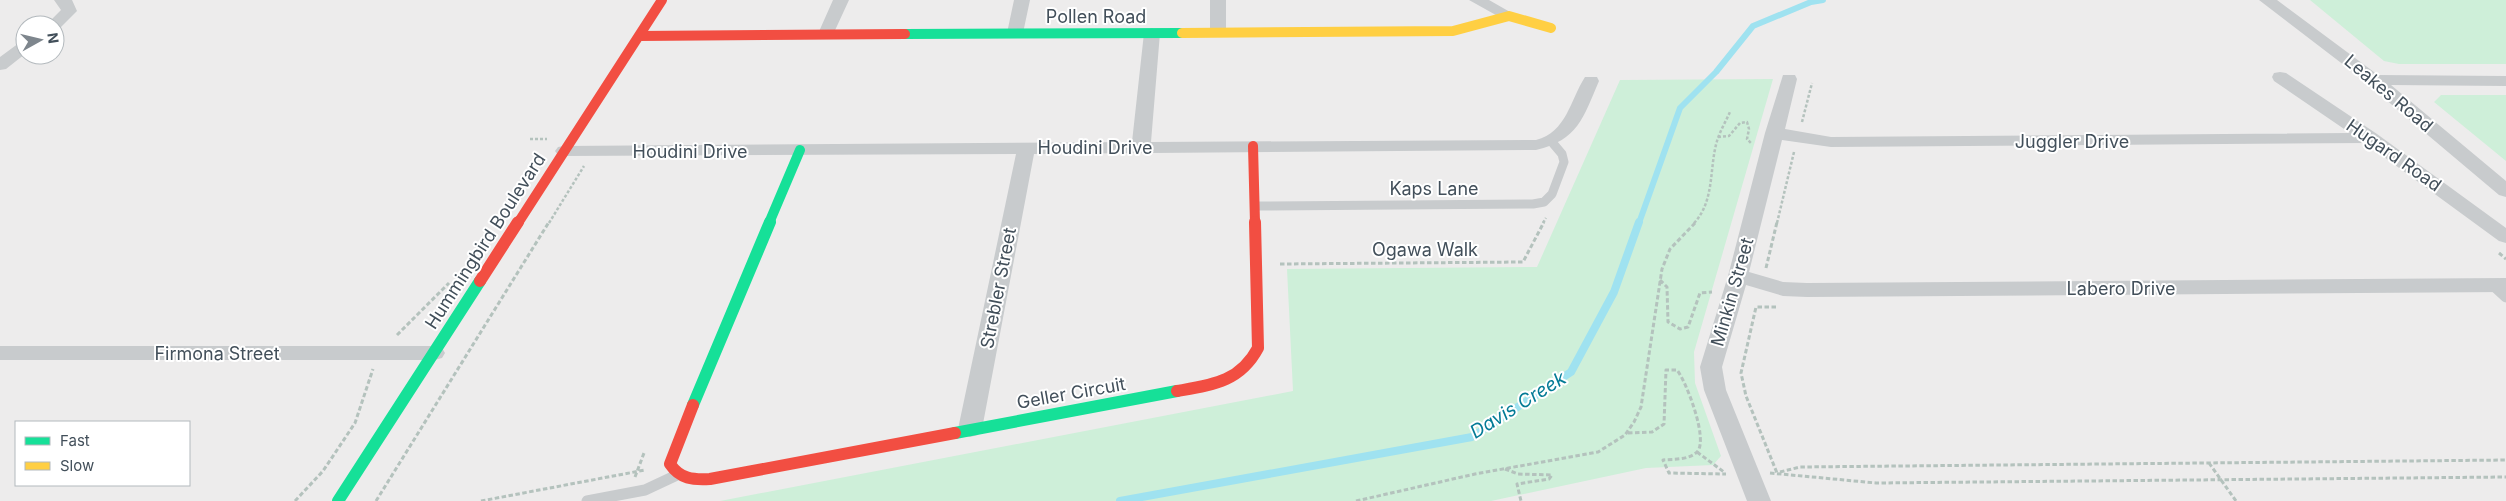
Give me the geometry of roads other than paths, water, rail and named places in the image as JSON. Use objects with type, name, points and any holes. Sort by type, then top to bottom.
[{"type":"street","points":[[62,0],[70,10],[65,15]]},
{"type":"street","name":"Hummingbird Boulevard","points":[[338,501],[662,0]]},
{"type":"street","points":[[825,36],[841,0]]},
{"type":"street","points":[[1015,33],[1022,0]]},
{"type":"street","points":[[1218,0],[1218,32]]},
{"type":"street","points":[[1477,0],[1510,16],[1551,28]]},
{"type":"street","name":"Leakes Road","points":[[2267,0],[2311,30],[2375,80],[2506,191]]},
{"type":"street","name":"Pollen Road","points":[[639,36],[1453,31],[1510,16]]},
{"type":"street","points":[[1141,147],[1152,33]]},
{"type":"street","points":[[0,65],[15,54]]},
{"type":"street","name":"Hugard Road","points":[[2280,77],[2460,201],[2506,237]]},
{"type":"street","name":"Minkin Street","points":[[1759,501],[1715,390],[1712,374],[1713,356],[1738,276],[1789,80]]},
{"type":"street","points":[[2375,80],[2506,82]]},
{"type":"street","points":[[1551,142],[1568,129],[1591,81]]},
{"type":"street","name":"Juggler Drive","points":[[1774,133],[1830,142],[2371,138]]},
{"type":"street","name":"Houdini Drive","points":[[564,152],[1536,145],[1551,142]]},
{"type":"street","name":"Geller Circuit","points":[[674,470],[692,480],[710,479],[970,429],[1221,384],[1233,378],[1246,369],[1254,360],[1258,348],[1253,146]]},
{"type":"street","name":"Strebler Street","points":[[970,429],[1026,148]]},
{"type":"street","points":[[674,470],[674,450],[800,150]]},
{"type":"street","name":"Labero Drive","points":[[1738,276],[1783,289],[1807,290],[2502,289]]},
{"type":"street","name":"Firmona Street","points":[[0,353],[434,353]]},
{"type":"lane","name":"Kaps Lane","points":[[1254,206],[1533,204],[1544,202],[1552,194],[1564,162],[1562,154],[1551,142]]},
{"type":"lane","points":[[587,501],[645,490],[674,470]]},
{"type":"waterway","name":"Davis Creek","points":[[1639,223],[1680,108],[1716,72],[1753,26],[1811,2],[1823,0]]},
{"type":"waterway","name":"Davis Creek","points":[[1120,501],[1472,437],[1571,372],[1614,292],[1639,222]]}]
